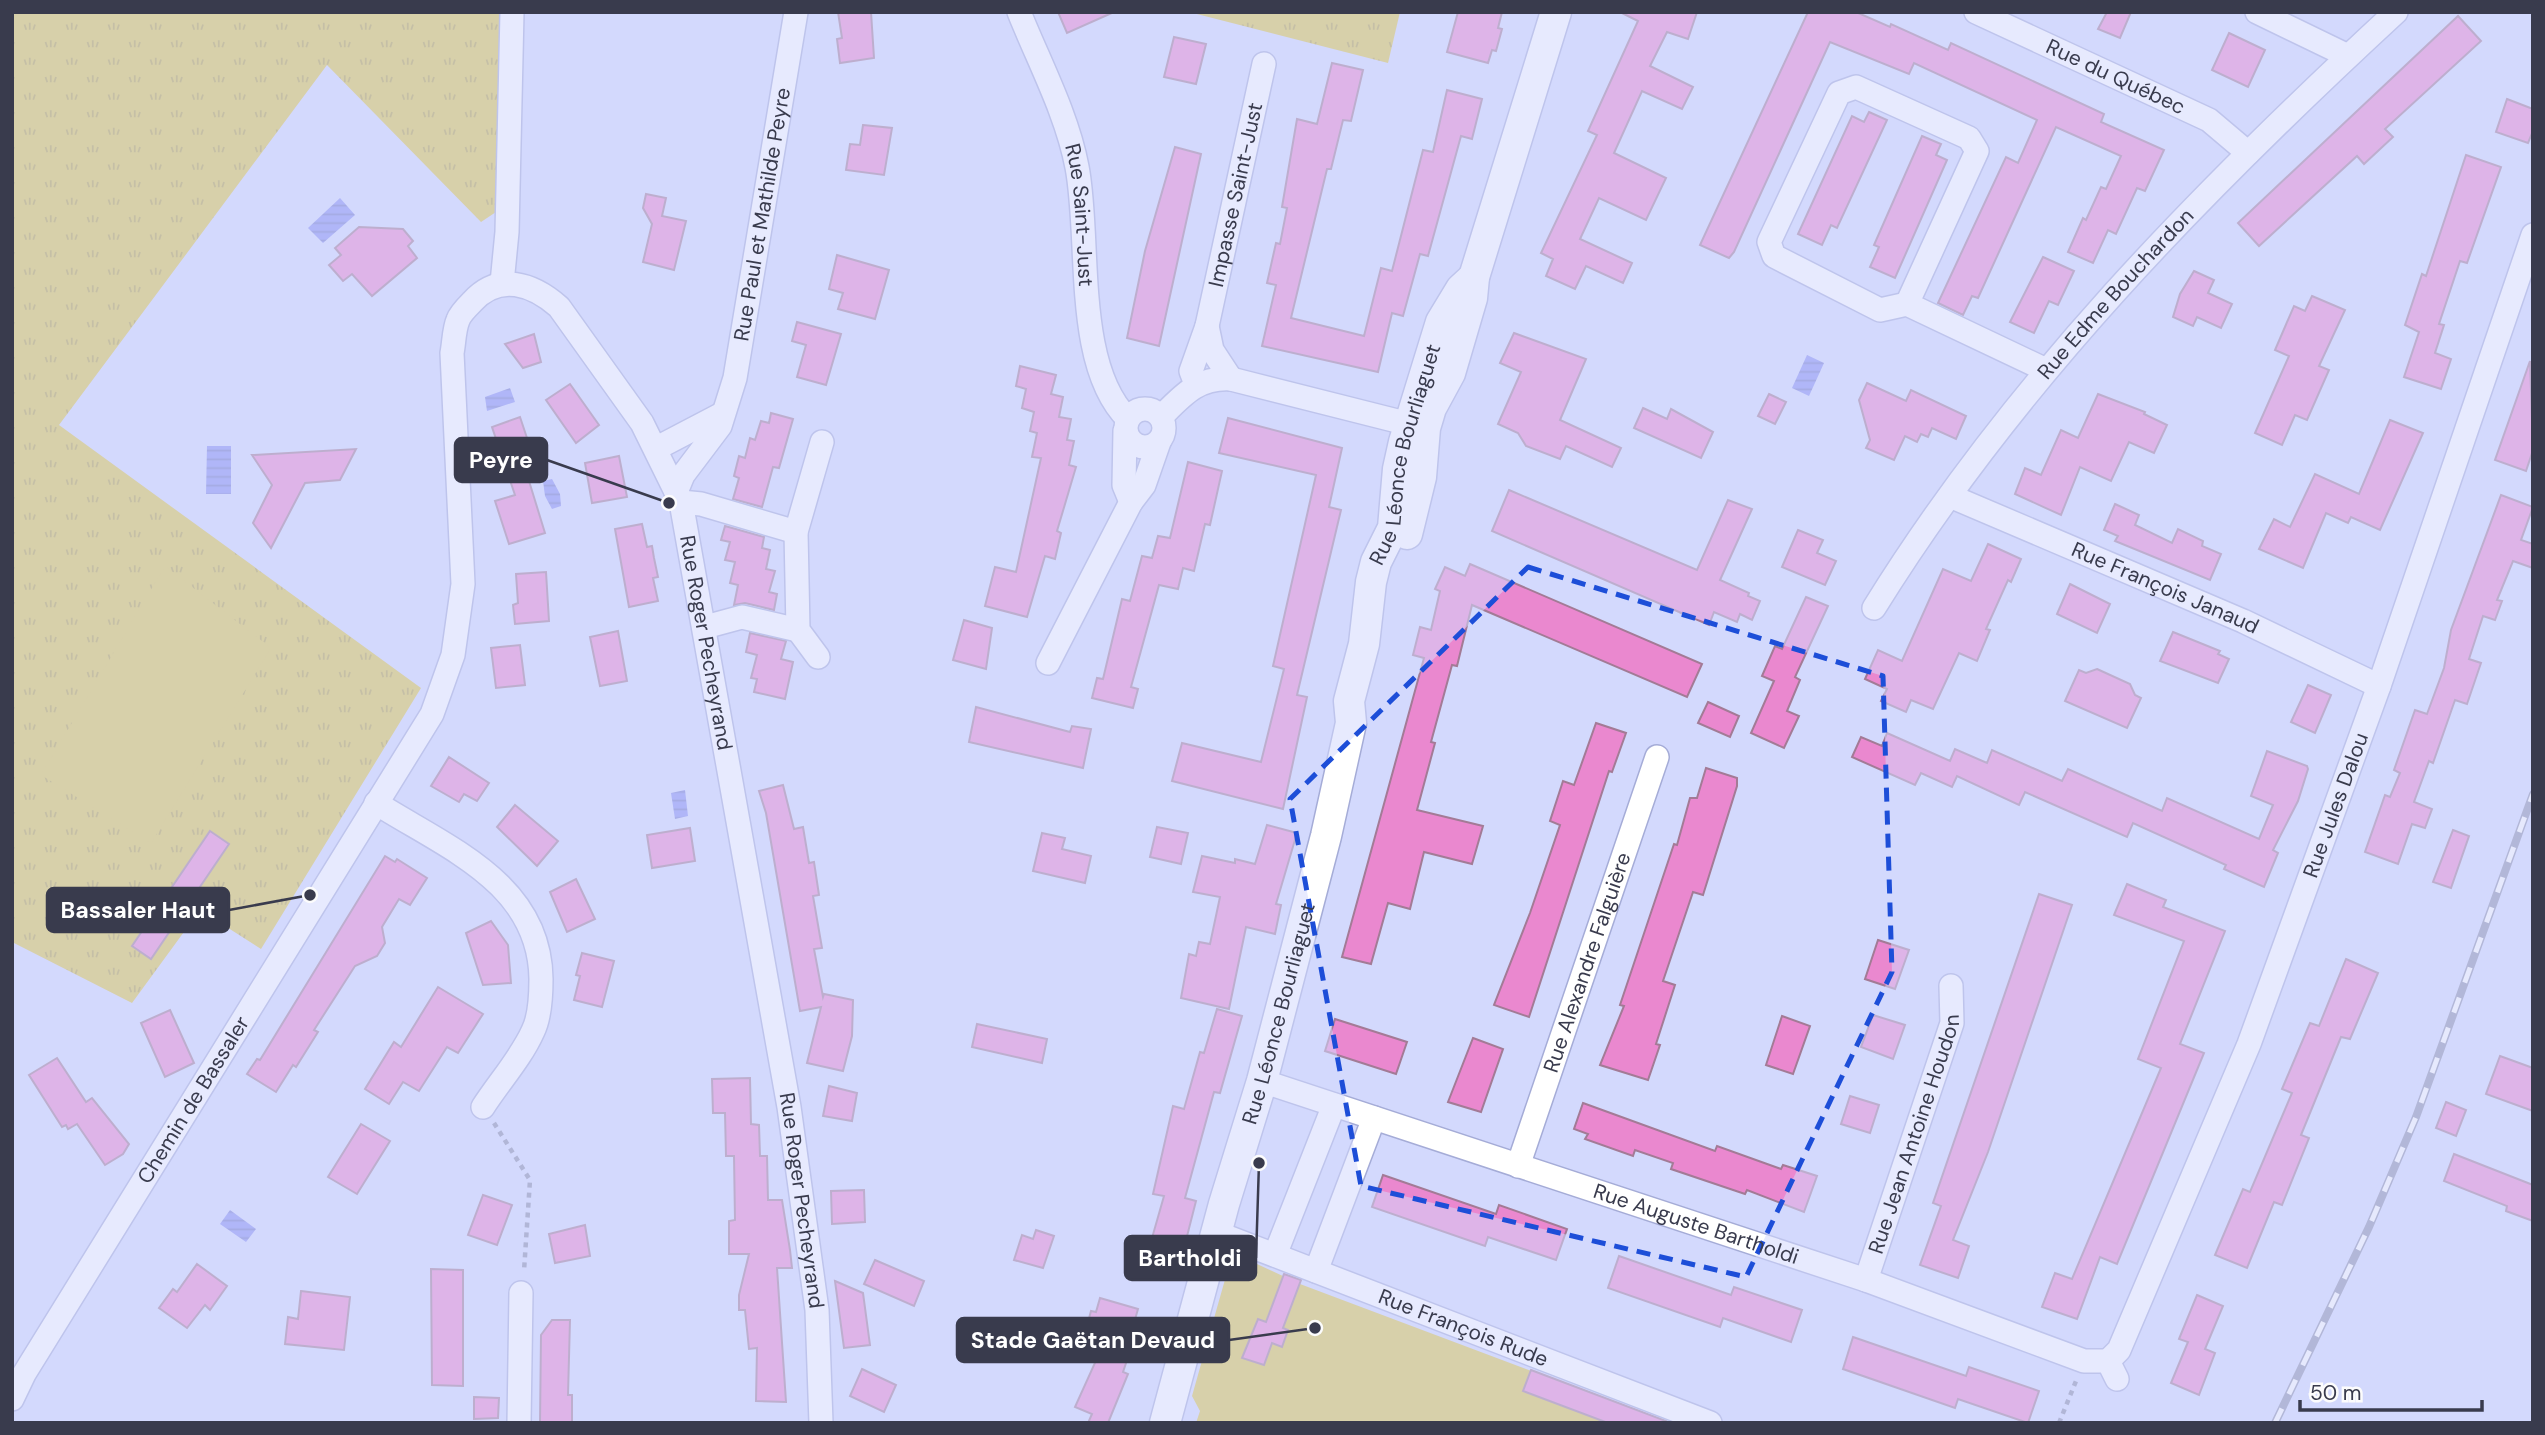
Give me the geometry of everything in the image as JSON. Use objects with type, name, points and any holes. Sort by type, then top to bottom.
[{"type":"main road","name":"Rue Léonce Bourliaguet","points":[[1165,1423],[1262,1081],[1326,836],[1351,723],[1365,702],[1373,674],[1382,636],[1386,590],[1404,545],[1421,477],[1417,426],[1431,408],[1450,373],[1472,298],[1474,277],[1556,12]]},
{"type":"street","points":[[483,1107],[534,1030],[541,993],[541,961],[534,932],[516,900],[486,872],[376,803],[432,714],[453,655],[463,584],[452,353],[458,319],[474,299],[502,283],[507,232],[512,12]]},
{"type":"street","name":"Rue Paul et Mathilde Peyre","points":[[679,497],[683,475],[720,426],[735,378],[796,12]]},
{"type":"street","name":"Rue Saint-Just","points":[[1019,12],[1066,127],[1077,168],[1088,321],[1110,399],[1126,425]]},
{"type":"street","name":"Rue du Québec","points":[[1976,12],[2209,120],[2248,153]]},
{"type":"street","points":[[2257,12],[2348,56]]},
{"type":"street","name":"Rue Edme Bouchardon","points":[[1874,608],[1969,466],[2046,370],[2112,294],[2248,153],[2396,12]]},
{"type":"street","name":"Impasse Saint-Just","points":[[1196,384],[1191,372],[1207,326],[1264,64]]},
{"type":"street","points":[[1907,304],[1977,151],[1969,138],[1856,87],[1839,93],[1769,242],[1774,256],[1880,310],[1907,304],[2046,370]]},
{"type":"street","name":"Rue Jules Dalou","points":[[2113,1370],[2119,1350],[2249,1044],[2379,686],[2533,235]]},
{"type":"street","name":"Rue Roger Pecheyrand","points":[[502,283],[528,286],[543,293],[559,307],[657,448],[679,497],[705,627],[789,1107],[817,1310],[821,1423]]},
{"type":"street","points":[[1207,326],[1212,350],[1231,379]]},
{"type":"street","points":[[1161,417],[1196,384],[1213,378],[1231,379],[1417,426]]},
{"type":"street","points":[[1131,502],[1124,485],[1126,425],[1132,413],[1144,409],[1161,417]]},
{"type":"street","points":[[657,448],[722,414]]},
{"type":"street","points":[[1048,663],[1131,502],[1144,485],[1164,430],[1161,417]]},
{"type":"street","points":[[1126,425],[1131,442],[1142,447],[1158,442]]},
{"type":"street","points":[[818,657],[798,630],[796,532],[822,442]]},
{"type":"street","name":"Rue François Janaud","points":[[1950,496],[2243,621],[2379,686]]},
{"type":"street","points":[[679,497],[796,532]]},
{"type":"street","points":[[705,627],[742,617],[798,630]]},
{"type":"street","name":"Rue Alexandre Falguière","points":[[1518,1166],[1657,757]]},
{"type":"street","name":"Chemin de Bassaler","points":[[12,1399],[24,1374],[376,803]]},
{"type":"street","name":"Rue Jean Antoine Houdon","points":[[1866,1280],[1952,1023],[1951,986]]},
{"type":"street","name":"Rue Auguste Bartholdi","points":[[1262,1081],[1866,1280],[2113,1370]]},
{"type":"street","points":[[1275,1255],[1334,1105]]},
{"type":"street","points":[[1316,1270],[1374,1118]]},
{"type":"street","name":"Rue François Rude","points":[[1217,1233],[1710,1423]]},
{"type":"street","points":[[519,1423],[521,1293]]},
{"type":"path","points":[[498,1129],[530,1180],[524,1269]]},
{"type":"path","points":[[2059,1423],[2084,1361]]},
{"type":"highlighted area","points":[[1528,567],[1883,676],[1892,972],[1746,1277],[1361,1186],[1290,799]]},
{"type":"green space","points":[[12,12],[502,12],[499,210],[481,222],[327,65],[59,425],[421,688],[261,949],[200,910],[132,1003],[12,942]]},
{"type":"green space","points":[[1189,12],[1400,12],[1388,63]]},
{"type":"green space","points":[[165,566],[271,648],[151,843],[41,775]]},
{"type":"green space","points":[[1257,1264],[1300,1284],[1670,1423],[1196,1423],[1200,1411],[1192,1396],[1226,1276],[1237,1280]]},
{"type":"water","points":[[340,198],[355,215],[323,243],[308,228]]},
{"type":"water","points":[[1807,355],[1824,363],[1809,396],[1792,388]]},
{"type":"water","points":[[510,388],[515,402],[487,411],[485,397]]},
{"type":"water","points":[[207,446],[231,446],[231,494],[206,494]]},
{"type":"water","points":[[552,479],[560,494],[561,506],[552,509],[545,496],[543,481]]},
{"type":"water","points":[[685,790],[688,816],[675,819],[671,793]]},
{"type":"water","points":[[230,1210],[256,1229],[246,1242],[220,1224]]},
{"type":"building","points":[[838,12],[871,12],[874,58],[840,63],[837,39],[842,38]]},
{"type":"building","points":[[1058,12],[1114,12],[1067,33]]},
{"type":"building","points":[[1458,12],[1502,12],[1498,28],[1502,29],[1496,51],[1492,50],[1488,63],[1447,52]]},
{"type":"building","points":[[1620,12],[1697,12],[1688,39],[1667,32],[1650,66],[1693,87],[1682,109],[1642,91],[1614,153],[1666,178],[1646,220],[1599,198],[1580,239],[1632,263],[1623,283],[1586,266],[1575,289],[1546,276],[1553,259],[1541,253],[1597,135],[1588,131],[1638,21]]},
{"type":"building","points":[[1808,12],[1856,12],[1890,27],[1891,24],[1948,50],[1951,43],[2104,114],[2101,122],[2164,150],[2145,191],[2137,188],[2116,234],[2108,230],[2093,263],[2068,252],[2083,218],[2086,220],[2101,187],[2106,189],[2121,156],[2056,127],[1978,298],[1972,296],[1963,315],[1938,303],[2006,157],[2018,163],[2037,120],[1914,63],[1909,74],[1830,42],[1729,258],[1700,245]]},
{"type":"building","points":[[2107,12],[2131,12],[2120,38],[2098,29]]},
{"type":"building","points":[[2458,16],[2481,41],[2385,129],[2393,137],[2364,164],[2357,156],[2259,246],[2238,223]]},
{"type":"building","points":[[2229,33],[2265,50],[2248,87],[2212,70]]},
{"type":"building","points":[[1174,37],[1206,44],[1196,84],[1164,77]]},
{"type":"building","points":[[1332,63],[1363,70],[1351,121],[1343,120],[1331,169],[1327,169],[1291,318],[1364,336],[1381,268],[1392,271],[1423,150],[1433,152],[1447,90],[1482,99],[1472,139],[1461,136],[1428,256],[1420,254],[1403,316],[1392,313],[1378,372],[1262,346],[1276,285],[1267,283],[1276,243],[1280,244],[1287,208],[1282,207],[1297,119],[1317,124]]},
{"type":"building","points":[[2507,99],[2533,109],[2533,131],[2528,143],[2496,132]]},
{"type":"building","points":[[1869,112],[1887,120],[1837,228],[1831,225],[1822,245],[1798,234],[1852,116],[1864,122]]},
{"type":"building","points":[[863,125],[892,128],[884,175],[846,170],[850,144],[860,145]]},
{"type":"building","points":[[1922,136],[1941,144],[1936,155],[1947,160],[1895,278],[1870,267],[1879,247],[1874,245]]},
{"type":"building","points":[[1175,147],[1201,154],[1159,346],[1127,338],[1145,251]]},
{"type":"building","points":[[2466,155],[2501,167],[2467,263],[2460,261],[2439,324],[2444,325],[2435,353],[2451,359],[2441,389],[2404,377],[2419,332],[2405,325],[2422,274],[2426,276]]},
{"type":"building","points":[[646,194],[666,198],[662,216],[686,221],[674,270],[643,262],[652,224],[643,208]]},
{"type":"building","points":[[359,227],[403,229],[413,241],[408,246],[417,258],[372,296],[352,274],[343,281],[329,265],[341,255],[335,248]]},
{"type":"building","points":[[837,255],[889,270],[875,319],[838,309],[843,293],[829,289]]},
{"type":"building","points":[[2043,257],[2074,271],[2058,305],[2049,301],[2034,333],[2010,322]]},
{"type":"building","points":[[2194,271],[2214,280],[2208,293],[2232,304],[2221,328],[2197,317],[2193,326],[2173,317],[2180,294]]},
{"type":"building","points":[[2312,296],[2345,310],[2319,366],[2329,370],[2307,420],[2295,415],[2282,445],[2255,433],[2289,356],[2275,350],[2294,306],[2305,311]]},
{"type":"building","points":[[797,322],[841,334],[826,385],[797,377],[806,345],[792,341]]},
{"type":"building","points":[[1514,333],[1586,359],[1560,420],[1621,448],[1612,467],[1566,446],[1560,459],[1526,446],[1518,433],[1498,424],[1521,372],[1500,363]]},
{"type":"building","points":[[534,334],[541,362],[523,368],[505,344]]},
{"type":"building","points":[[2530,361],[2533,450],[2526,471],[2495,460]]},
{"type":"building","points":[[1020,366],[1056,375],[1051,394],[1063,397],[1059,417],[1071,419],[1067,440],[1074,441],[1069,465],[1076,467],[1057,531],[1061,533],[1055,559],[1045,556],[1027,617],[985,606],[995,567],[1016,572],[1041,458],[1032,457],[1037,433],[1030,431],[1034,412],[1022,408],[1026,389],[1016,386]]},
{"type":"building","points":[[1867,383],[1906,401],[1911,390],[1966,416],[1956,439],[1932,428],[1928,437],[1921,434],[1917,442],[1905,436],[1894,460],[1866,448],[1870,440],[1859,400]]},
{"type":"building","points":[[570,384],[599,425],[576,443],[546,400]]},
{"type":"building","points":[[1769,394],[1786,402],[1775,424],[1758,416]]},
{"type":"building","points":[[2098,394],[2145,412],[2144,414],[2167,425],[2154,453],[2129,442],[2111,481],[2080,467],[2061,515],[2015,494],[2025,468],[2041,475],[2061,430],[2078,438]]},
{"type":"building","points":[[1643,408],[1667,419],[1671,409],[1713,432],[1701,458],[1634,428]]},
{"type":"building","points":[[771,413],[793,419],[779,468],[773,467],[762,507],[733,499],[739,478],[734,476],[739,456],[745,458],[750,438],[755,440],[761,421],[769,423]]},
{"type":"building","points":[[520,417],[536,465],[525,468],[545,533],[509,544],[495,501],[515,495],[492,427]]},
{"type":"building","points":[[1228,418],[1342,448],[1329,507],[1341,510],[1297,695],[1307,697],[1283,809],[1172,781],[1182,743],[1261,762],[1284,669],[1273,666],[1316,475],[1219,453]]},
{"type":"building","points":[[2390,420],[2423,433],[2380,530],[2351,517],[2348,523],[2326,513],[2303,568],[2259,549],[2274,519],[2290,527],[2315,474],[2359,494]]},
{"type":"building","points":[[356,449],[340,480],[305,483],[271,548],[253,523],[272,485],[252,455]]},
{"type":"building","points":[[619,456],[627,497],[592,503],[585,463]]},
{"type":"building","points":[[1188,462],[1222,471],[1210,525],[1205,524],[1194,571],[1183,568],[1178,589],[1159,585],[1131,687],[1138,689],[1133,708],[1092,698],[1097,678],[1103,679],[1122,599],[1130,601],[1142,556],[1152,558],[1158,536],[1170,538]]},
{"type":"building","points":[[1509,490],[1697,570],[1728,500],[1752,509],[1720,580],[1760,601],[1752,620],[1740,614],[1737,622],[1714,612],[1709,625],[1492,531]]},
{"type":"building","points":[[2501,495],[2533,507],[2521,540],[2533,544],[2533,568],[2513,561],[2497,600],[2502,601],[2495,620],[2483,616],[2469,659],[2481,663],[2467,704],[2455,700],[2433,763],[2429,761],[2414,802],[2432,809],[2425,828],[2412,824],[2398,864],[2365,852],[2385,795],[2390,797],[2400,773],[2394,770],[2415,710],[2427,714],[2444,668],[2451,630]]},
{"type":"building","points":[[2115,504],[2139,515],[2135,525],[2172,543],[2178,529],[2203,541],[2202,546],[2221,554],[2210,580],[2115,541],[2118,536],[2104,530]]},
{"type":"building","points":[[642,524],[647,547],[652,546],[658,577],[653,578],[658,601],[629,607],[615,529]]},
{"type":"building","points":[[725,526],[764,537],[762,548],[770,550],[766,569],[775,571],[769,592],[777,594],[774,610],[745,603],[734,605],[738,585],[730,583],[735,562],[725,560],[730,542],[721,540]]},
{"type":"building","points":[[1798,530],[1823,540],[1817,553],[1836,561],[1825,585],[1782,567]]},
{"type":"building","points":[[1988,544],[2021,559],[2011,582],[2008,580],[1986,629],[1990,630],[1977,661],[1959,653],[1933,709],[1911,700],[1906,712],[1881,701],[1887,689],[1865,679],[1878,650],[1902,661],[1943,569],[1971,581]]},
{"type":"building","points":[[1470,564],[1702,664],[1687,697],[1472,605],[1457,666],[1452,665],[1431,742],[1435,743],[1417,810],[1483,826],[1472,864],[1424,852],[1410,909],[1388,903],[1371,964],[1342,957],[1424,658],[1413,655],[1420,627],[1431,630],[1440,591],[1435,589],[1445,567],[1465,576]]},
{"type":"building","points":[[546,572],[549,621],[515,624],[513,605],[518,603],[516,574]]},
{"type":"building","points":[[2070,584],[2110,604],[2097,633],[2057,614]]},
{"type":"building","points":[[1806,597],[1828,606],[1795,677],[1800,680],[1787,711],[1799,716],[1784,748],[1751,733],[1774,681],[1762,676],[1775,646],[1782,649]]},
{"type":"building","points":[[964,620],[992,628],[986,669],[953,660]]},
{"type":"building","points":[[618,631],[627,681],[600,686],[590,637]]},
{"type":"building","points":[[2173,632],[2220,651],[2218,654],[2229,659],[2218,683],[2160,661]]},
{"type":"building","points":[[750,633],[786,641],[781,659],[793,662],[785,699],[754,692],[757,679],[751,678],[757,655],[746,652]]},
{"type":"building","points":[[520,645],[525,685],[496,688],[491,648]]},
{"type":"building","points":[[2097,669],[2130,684],[2135,695],[2141,698],[2127,728],[2065,701],[2079,670],[2086,673]]},
{"type":"building","points":[[2308,685],[2331,695],[2315,733],[2291,722]]},
{"type":"building","points":[[1708,702],[1739,716],[1730,737],[1698,723]]},
{"type":"building","points":[[976,707],[1070,732],[1072,726],[1091,729],[1083,768],[969,742]]},
{"type":"building","points":[[1596,723],[1626,733],[1612,772],[1609,771],[1529,1017],[1494,1005],[1530,913],[1560,825],[1550,821],[1563,781],[1574,785]]},
{"type":"building","points":[[1887,733],[1950,761],[1955,749],[1987,763],[1992,750],[2062,781],[2068,769],[2162,811],[2167,798],[2259,839],[2273,805],[2251,796],[2267,751],[2307,766],[2308,769],[2298,801],[2273,850],[2278,853],[2264,887],[2224,869],[2226,865],[2133,823],[2127,837],[2025,792],[2019,805],[1957,776],[1952,787],[1921,773],[1915,785],[1852,757],[1861,737],[1882,746]]},
{"type":"building","points":[[449,757],[489,783],[477,801],[464,794],[459,802],[431,786]]},
{"type":"building","points":[[1706,768],[1737,778],[1737,786],[1703,895],[1693,892],[1663,981],[1675,985],[1656,1044],[1660,1045],[1648,1080],[1600,1065],[1624,1006],[1620,1005],[1674,844],[1677,845],[1690,798],[1697,798]]},
{"type":"building","points":[[783,785],[794,829],[803,827],[809,863],[814,862],[819,895],[813,896],[822,948],[814,949],[823,997],[824,994],[853,1000],[852,1036],[843,1071],[807,1063],[821,1007],[800,1011],[766,813],[759,791]]},
{"type":"building","points":[[515,805],[558,841],[537,866],[497,827]]},
{"type":"building","points":[[1267,825],[1297,833],[1276,904],[1281,905],[1275,934],[1246,927],[1229,1009],[1181,998],[1189,954],[1196,956],[1199,942],[1210,944],[1220,897],[1193,892],[1202,856],[1255,864]]},
{"type":"building","points":[[1157,827],[1188,833],[1181,864],[1150,857]]},
{"type":"building","points":[[690,828],[695,861],[652,868],[647,835]]},
{"type":"building","points":[[2453,830],[2469,836],[2451,888],[2433,882]]},
{"type":"building","points":[[210,831],[229,844],[151,959],[132,946]]},
{"type":"building","points":[[1042,833],[1065,838],[1062,849],[1091,856],[1085,883],[1033,871]]},
{"type":"building","points":[[385,856],[395,862],[397,859],[427,878],[410,905],[399,899],[382,927],[385,943],[377,956],[355,966],[314,1030],[318,1032],[276,1092],[247,1074],[257,1059],[260,1060]]},
{"type":"building","points":[[576,879],[595,919],[567,932],[550,892]]},
{"type":"building","points":[[2127,884],[2166,900],[2163,907],[2225,931],[2180,1044],[2204,1053],[2117,1264],[2100,1257],[2077,1319],[2042,1307],[2055,1273],[2072,1279],[2161,1068],[2138,1059],[2184,941],[2114,915]]},
{"type":"building","points":[[2039,894],[2072,905],[1988,1152],[1953,1240],[1969,1246],[1958,1278],[1920,1265],[1941,1206],[1933,1203]]},
{"type":"building","points":[[491,921],[508,945],[511,983],[483,985],[466,933]]},
{"type":"building","points":[[1878,940],[1909,950],[1895,989],[1865,979]]},
{"type":"building","points":[[582,953],[614,961],[602,1007],[574,1000],[580,976],[576,975]]},
{"type":"building","points":[[2346,959],[2378,973],[2350,1039],[2341,1037],[2301,1135],[2309,1138],[2282,1205],[2274,1202],[2247,1268],[2215,1255],[2243,1189],[2250,1192],[2292,1093],[2282,1089],[2310,1023],[2319,1026]]},
{"type":"building","points":[[438,987],[483,1014],[458,1053],[447,1047],[419,1091],[403,1082],[389,1104],[365,1089],[394,1042],[401,1047]]},
{"type":"building","points":[[1217,1009],[1242,1016],[1220,1093],[1214,1092],[1185,1198],[1196,1201],[1184,1248],[1152,1238],[1164,1196],[1153,1194],[1173,1106],[1184,1109],[1200,1052],[1204,1053]]},
{"type":"building","points":[[170,1010],[194,1063],[165,1077],[141,1023]]},
{"type":"building","points":[[1873,1015],[1905,1025],[1893,1059],[1861,1047]]},
{"type":"building","points":[[1782,1016],[1810,1026],[1793,1074],[1766,1065]]},
{"type":"building","points":[[1335,1019],[1407,1042],[1396,1074],[1325,1051]]},
{"type":"building","points":[[977,1024],[1047,1039],[1042,1063],[972,1047]]},
{"type":"building","points":[[1473,1038],[1503,1049],[1481,1112],[1448,1102]]},
{"type":"building","points":[[2500,1056],[2533,1068],[2533,1111],[2486,1094]]},
{"type":"building","points":[[57,1058],[86,1102],[92,1098],[129,1144],[123,1154],[105,1165],[77,1124],[68,1129],[66,1125],[62,1127],[29,1075]]},
{"type":"building","points":[[750,1078],[751,1124],[759,1125],[760,1156],[767,1156],[768,1200],[782,1200],[792,1268],[777,1268],[786,1402],[756,1401],[757,1348],[749,1349],[745,1310],[739,1310],[739,1295],[749,1254],[729,1254],[729,1221],[735,1220],[734,1156],[726,1156],[725,1113],[713,1113],[712,1079]]},
{"type":"building","points":[[829,1086],[857,1093],[852,1121],[823,1116]]},
{"type":"building","points":[[1850,1096],[1879,1105],[1870,1133],[1841,1124]]},
{"type":"building","points":[[2446,1102],[2466,1110],[2456,1136],[2436,1128]]},
{"type":"building","points":[[1583,1103],[1715,1151],[1717,1146],[1781,1169],[1783,1165],[1817,1176],[1804,1212],[1747,1190],[1745,1194],[1671,1169],[1673,1163],[1635,1150],[1633,1156],[1585,1139],[1588,1134],[1574,1129]]},
{"type":"building","points":[[361,1124],[390,1141],[357,1194],[328,1177]]},
{"type":"building","points":[[2454,1154],[2533,1185],[2533,1221],[2506,1211],[2507,1206],[2444,1181]]},
{"type":"building","points":[[1383,1175],[1496,1214],[1499,1205],[1567,1229],[1556,1260],[1488,1237],[1485,1246],[1372,1207]]},
{"type":"building","points":[[864,1190],[865,1222],[832,1224],[831,1191]]},
{"type":"building","points":[[483,1195],[512,1205],[497,1245],[468,1235]]},
{"type":"building","points":[[585,1225],[590,1256],[555,1263],[549,1234]]},
{"type":"building","points":[[1036,1230],[1054,1236],[1043,1268],[1014,1260],[1022,1235],[1033,1239]]},
{"type":"building","points":[[1619,1256],[1731,1295],[1734,1287],[1802,1310],[1791,1342],[1723,1318],[1720,1327],[1608,1288]]},
{"type":"building","points":[[875,1260],[924,1281],[914,1306],[864,1284]]},
{"type":"building","points":[[197,1264],[227,1286],[210,1310],[205,1305],[187,1328],[159,1308],[173,1289],[177,1292]]},
{"type":"building","points":[[431,1269],[463,1270],[463,1386],[432,1385]]},
{"type":"building","points":[[1284,1274],[1301,1280],[1283,1328],[1288,1330],[1282,1347],[1272,1343],[1264,1365],[1242,1358],[1258,1319],[1266,1322]]},
{"type":"building","points":[[835,1281],[863,1293],[870,1345],[844,1348]]},
{"type":"building","points":[[301,1291],[350,1297],[344,1350],[285,1344],[288,1317],[298,1319]]},
{"type":"building","points":[[2197,1295],[2223,1306],[2205,1349],[2215,1353],[2199,1395],[2171,1383],[2188,1342],[2179,1339]]},
{"type":"building","points":[[1100,1298],[1138,1309],[1134,1323],[1139,1325],[1123,1372],[1128,1374],[1108,1423],[1088,1423],[1092,1414],[1075,1407],[1104,1343],[1084,1337],[1091,1311],[1096,1312]]},
{"type":"building","points":[[552,1320],[570,1320],[568,1395],[572,1395],[572,1423],[540,1423],[541,1335]]},
{"type":"building","points":[[1853,1337],[1966,1376],[1969,1367],[2039,1391],[2028,1423],[1958,1399],[1955,1408],[1843,1369]]},
{"type":"building","points":[[862,1369],[896,1385],[884,1412],[850,1396]]},
{"type":"building","points":[[1531,1370],[1666,1421],[1608,1423],[1523,1391]]},
{"type":"building","points":[[474,1397],[499,1398],[498,1418],[474,1419]]},
{"type":"railway","points":[[2275,1423],[2369,1227],[2416,1117],[2533,794]]},
{"type":"place","name":"Peyre","points":[[669,503]]},
{"type":"place","name":"Bassaler Haut","points":[[310,895]]},
{"type":"place","name":"Bartholdi","points":[[1259,1163]]},
{"type":"place","name":"Stade Gaëtan Devaud","points":[[1315,1328]]}]
